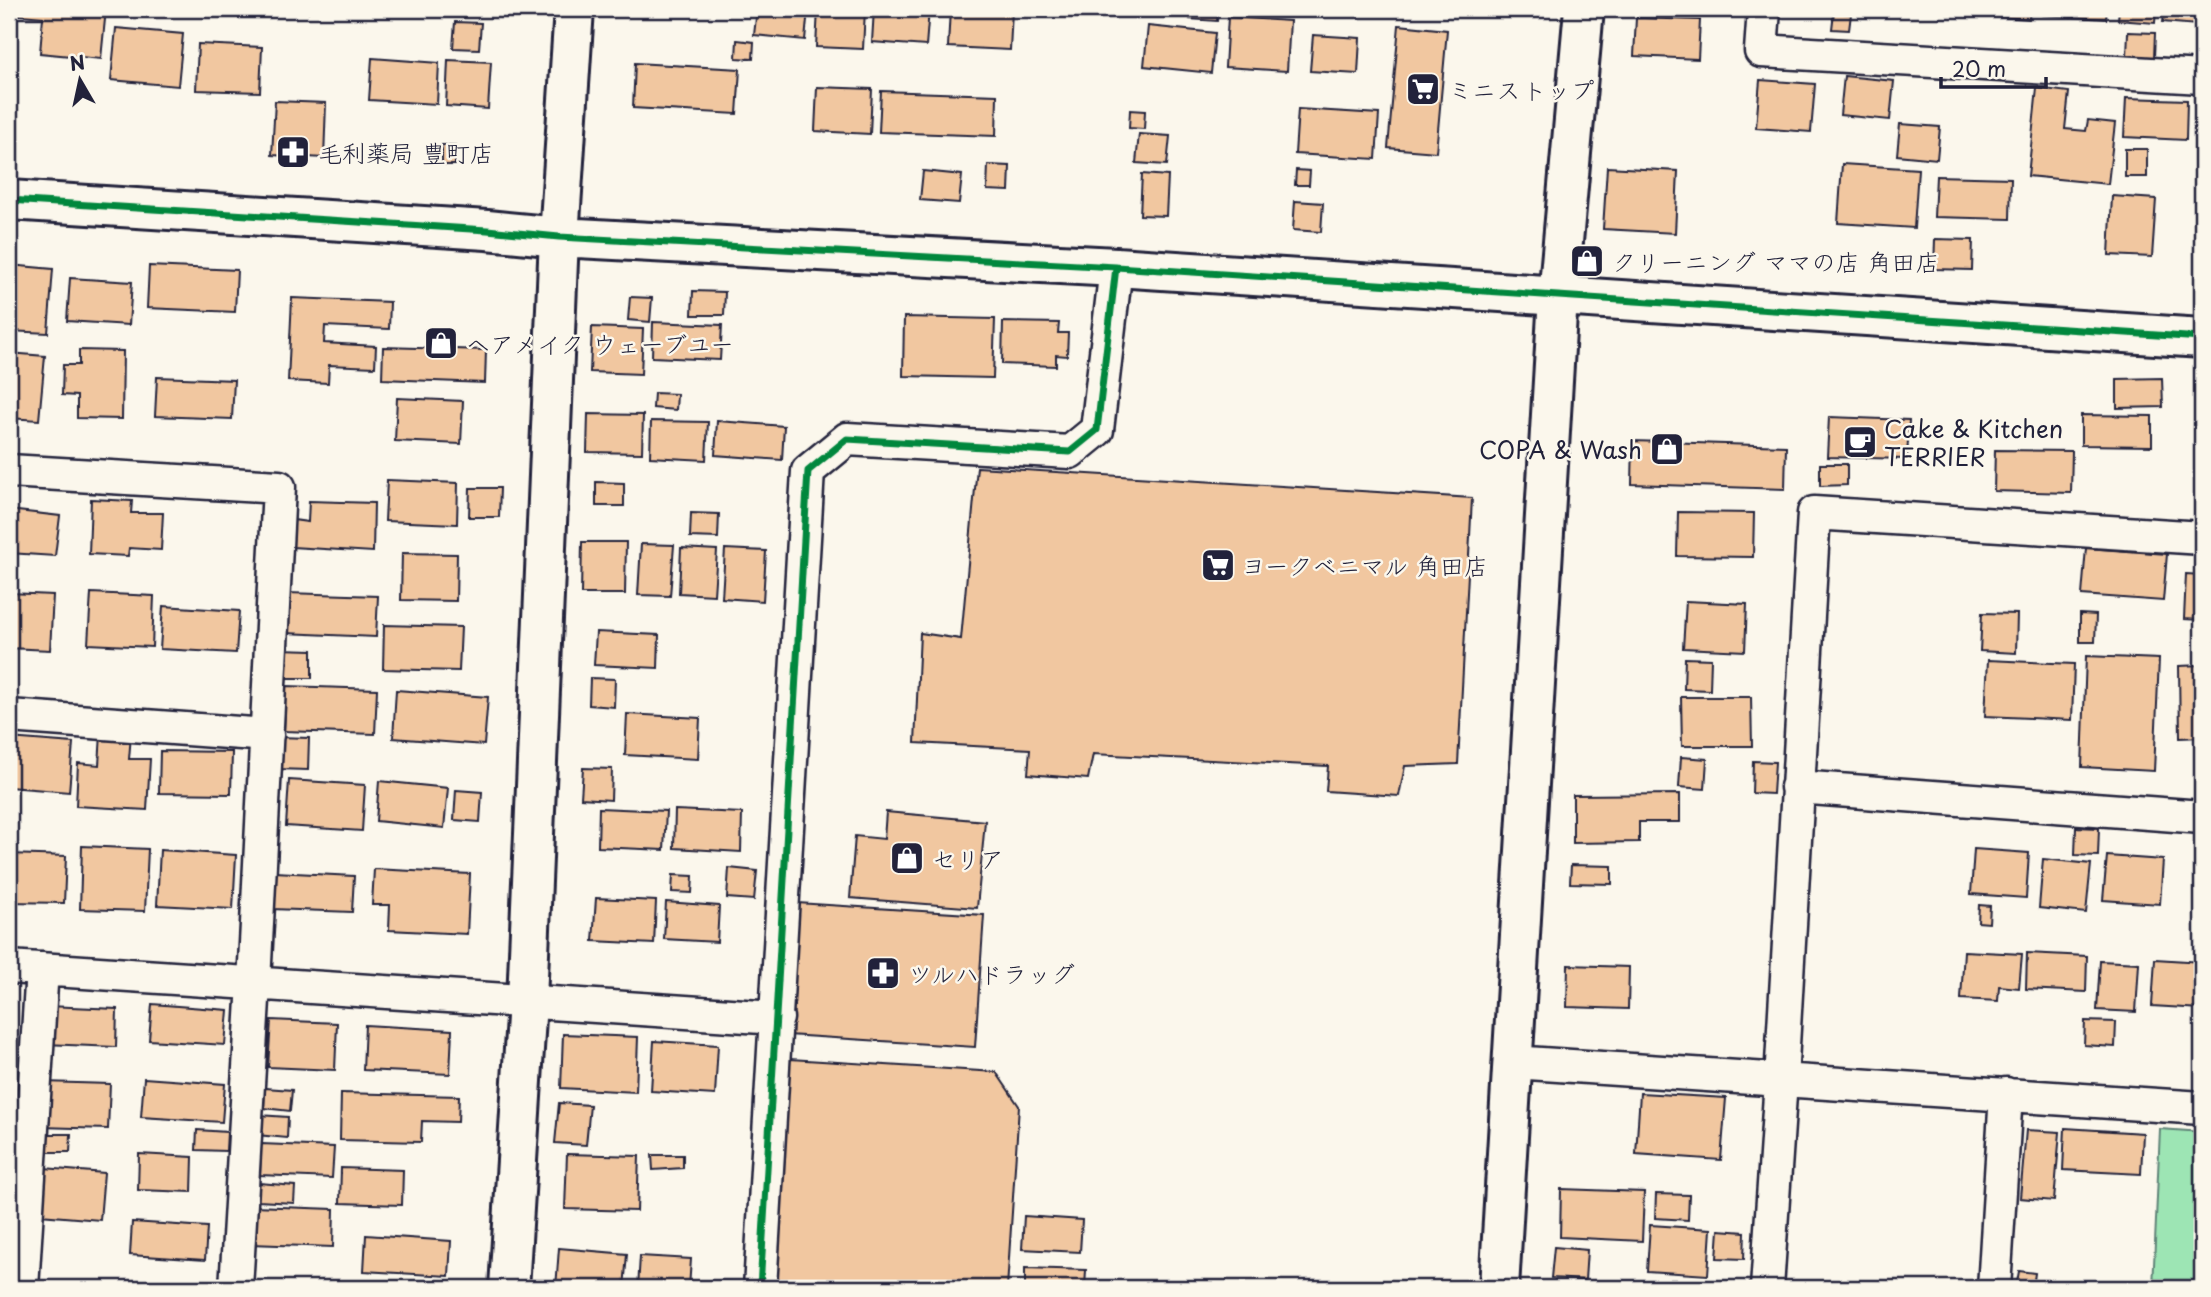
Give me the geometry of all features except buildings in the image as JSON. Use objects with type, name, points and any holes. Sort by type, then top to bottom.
[{"type":"street","points":[[509,1288],[527,1001],[559,237],[573,9]]},
{"type":"street","points":[[1499,1288],[1558,297],[1584,9]]},
{"type":"street","points":[[1764,9],[1761,51],[2202,77]]},
{"type":"street","points":[[9,200],[487,230],[559,237],[1116,267],[2202,338]]},
{"type":"street","points":[[760,1288],[808,471],[846,439],[1070,452],[1097,429],[1116,267]]},
{"type":"street","points":[[9,471],[279,487],[236,1288]]},
{"type":"street","points":[[1766,1288],[1781,1080],[1814,513],[2202,538]]},
{"type":"street","points":[[9,716],[267,735]]},
{"type":"street","points":[[1797,787],[2202,817]]},
{"type":"street","points":[[9,967],[777,1018]]},
{"type":"street","points":[[22,1288],[17,1219],[42,969]]},
{"type":"street","points":[[1512,1062],[2202,1108]]},
{"type":"street","points":[[1994,1288],[2006,1094]]},
{"type":"green space","points":[[2160,1129],[2202,1132],[2202,1288],[2153,1288]]},
{"type":"cycle path","points":[[9,200],[487,230],[559,237],[1116,267],[2202,338]]},
{"type":"cycle path","points":[[760,1288],[808,471],[847,439],[1070,452],[1097,430],[1116,267]]},
{"type":"place","name":"ミニストップ","points":[[1423,89]]},
{"type":"place","name":"毛利薬局 豊町店","points":[[293,152]]},
{"type":"place","name":"クリーニング ママの店 角田店","points":[[1587,261]]},
{"type":"place","name":"ヘアメイク ウェーブユー","points":[[441,343]]},
{"type":"place","name":"Cake & Kitchen TERRIER","points":[[1860,442]]},
{"type":"place","name":"COPA & Wash","points":[[1667,449]]},
{"type":"place","name":"ヨークベニマル 角田店","points":[[1218,565]]},
{"type":"place","name":"セリア","points":[[907,858]]},
{"type":"place","name":"ツルハドラッグ","points":[[883,973]]}]
